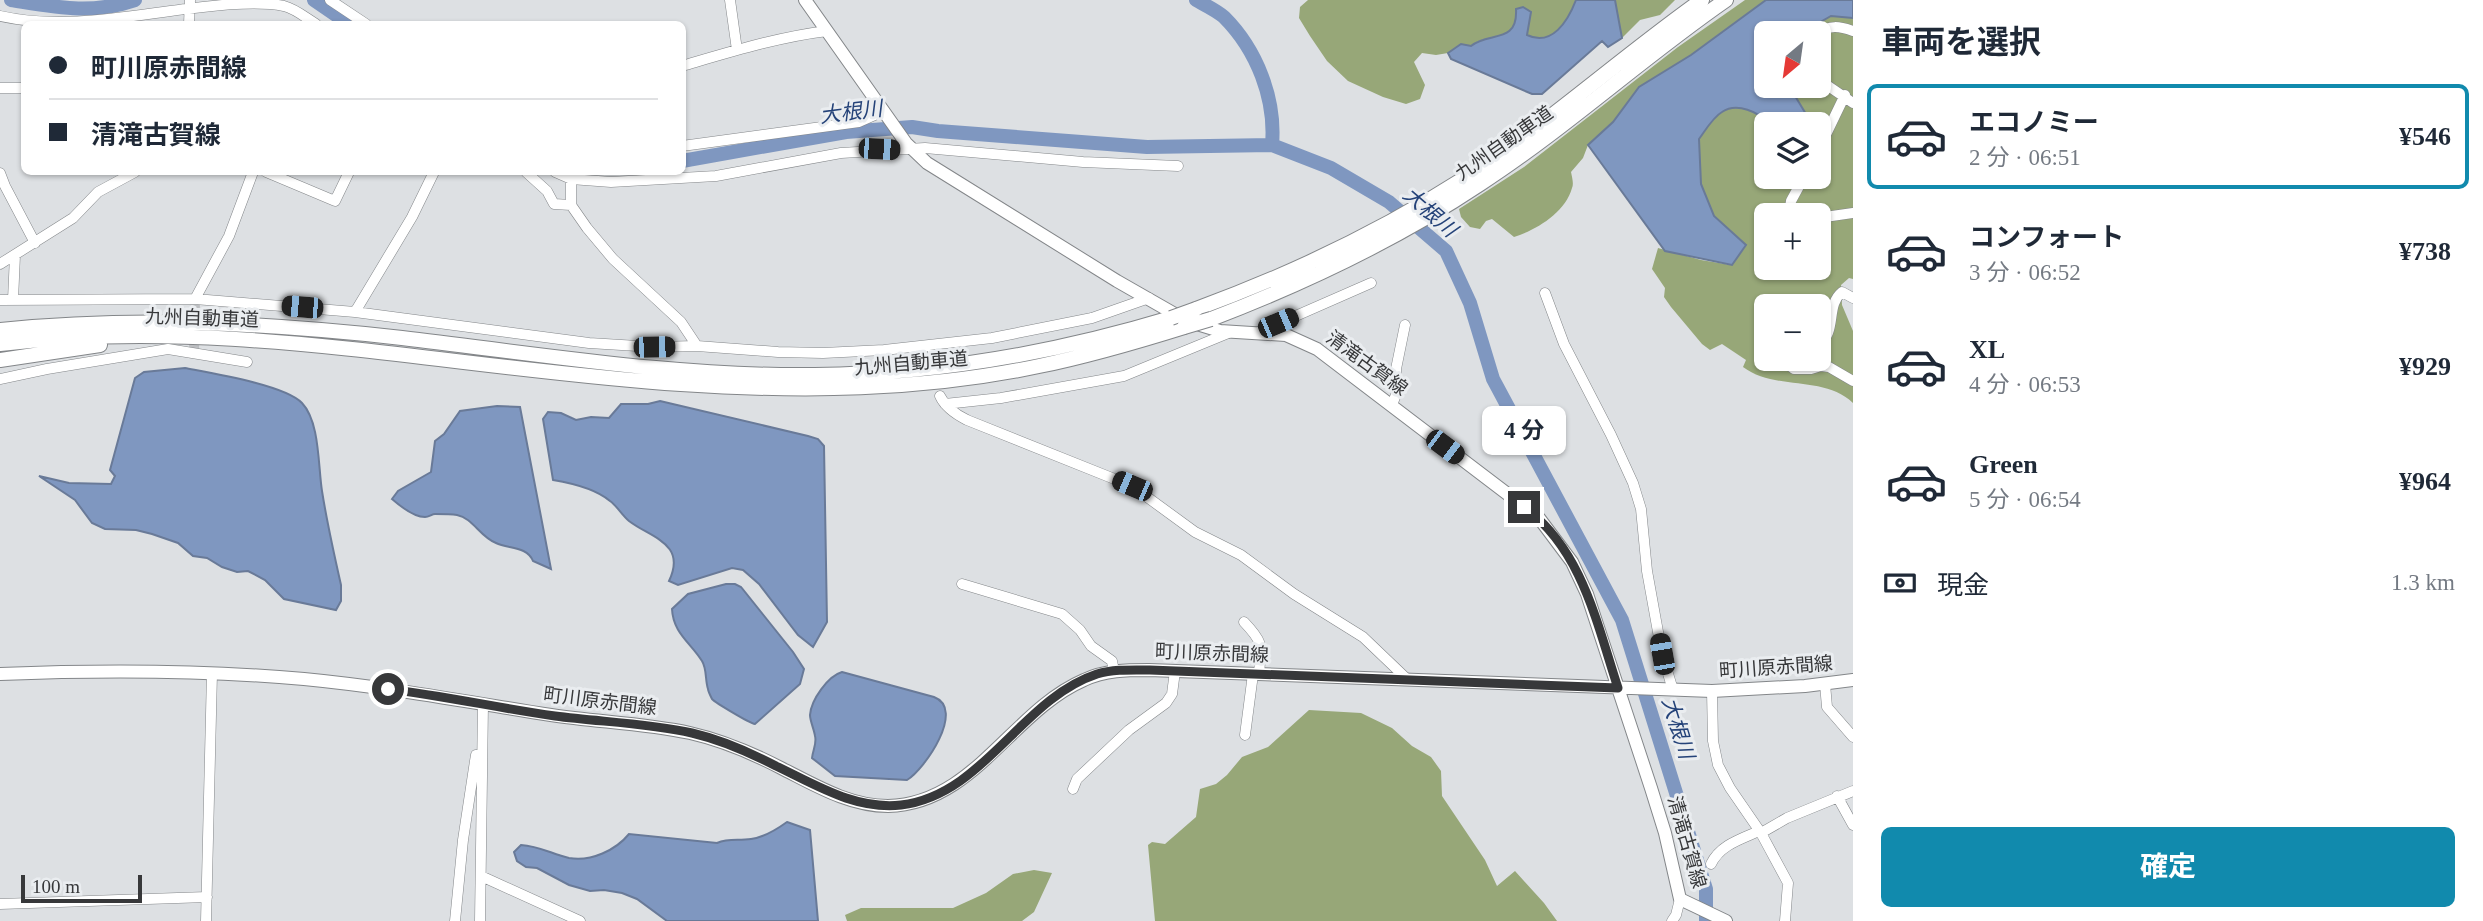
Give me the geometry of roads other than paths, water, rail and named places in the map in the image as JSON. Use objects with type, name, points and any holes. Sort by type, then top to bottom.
[{"type":"highway","name":"九州自動車道","points":[[0,344],[150,335],[220,337],[374,350],[680,384],[820,389],[892,386],[1010,372],[1085,356],[1211,319],[1280,292],[1389,231],[1431,198],[1529,132],[1703,0]]},
{"type":"highway","name":"九州自動車道","points":[[0,331],[52,325],[162,321],[224,324],[401,338],[621,365],[745,374],[887,372],[996,360],[1086,342],[1171,318],[1275,279],[1444,207],[1562,126],[1692,23],[1726,0]]},
{"type":"highway","points":[[0,360],[111,344],[220,337]]},
{"type":"main road","name":"清滝古賀線","points":[[805,0],[909,147],[927,163],[1187,321],[1208,329],[1286,335],[1317,349],[1539,518],[1580,578],[1622,688],[1682,900],[1723,919]]},
{"type":"main road","name":"町川原赤間線","points":[[0,674],[128,671],[212,673],[368,686],[692,733],[754,755],[846,799],[886,806],[915,803],[942,792],[966,776],[1058,695],[1083,680],[1114,671],[1712,691],[1763,690],[1853,680]]},
{"type":"street","points":[[330,0],[362,21]]},
{"type":"street","points":[[730,0],[737,50]]},
{"type":"street","points":[[94,21],[190,4],[276,5],[296,11],[311,21]]},
{"type":"street","points":[[0,16],[39,21]]},
{"type":"street","points":[[1831,27],[1837,26],[1853,31]]},
{"type":"street","points":[[686,65],[803,34],[827,31]]},
{"type":"street","points":[[1831,87],[1849,99],[1831,129]]},
{"type":"street","points":[[0,88],[21,88]]},
{"type":"street","points":[[686,145],[859,122],[884,111]]},
{"type":"street","points":[[563,175],[611,182],[716,176],[841,153],[909,147],[1083,162],[1178,166]]},
{"type":"street","points":[[0,173],[35,243]]},
{"type":"street","points":[[0,264],[74,218],[99,192],[130,175]]},
{"type":"street","points":[[195,299],[229,236],[252,175]]},
{"type":"street","points":[[273,175],[335,201],[348,175]]},
{"type":"street","points":[[355,312],[412,217],[432,175]]},
{"type":"street","points":[[529,175],[547,191],[554,204],[570,205]]},
{"type":"street","points":[[571,178],[570,205],[613,259],[681,322],[697,345]]},
{"type":"street","points":[[1831,216],[1853,213]]},
{"type":"street","points":[[13,300],[15,255]]},
{"type":"street","points":[[1259,332],[1371,283]]},
{"type":"street","points":[[1831,328],[1832,306],[1837,296],[1842,292],[1853,298]]},
{"type":"street","points":[[1545,293],[1564,344],[1633,482],[1641,509],[1647,571],[1671,690]]},
{"type":"street","points":[[0,300],[195,299],[355,312],[589,343],[654,347],[697,345],[823,353],[932,346],[992,338],[1092,318],[1149,299]]},
{"type":"street","points":[[1392,405],[1405,325]]},
{"type":"street","points":[[1232,332],[1124,376],[1013,397],[943,400],[957,415],[990,431],[1072,460],[1132,486],[1195,532],[1241,555],[1294,594],[1363,637],[1408,680]]},
{"type":"street","points":[[932,346],[934,358]]},
{"type":"street","points":[[0,379],[168,349],[247,362]]},
{"type":"street","points":[[1831,368],[1853,381]]},
{"type":"street","points":[[962,584],[1062,614],[1080,630],[1091,646],[1112,661],[1114,671]]},
{"type":"street","points":[[1244,622],[1254,632],[1261,646],[1245,735]]},
{"type":"street","points":[[1073,789],[1077,779],[1129,730],[1166,703],[1172,694],[1175,671]]},
{"type":"street","points":[[206,921],[212,673]]},
{"type":"street","points":[[1825,684],[1827,707],[1853,737]]},
{"type":"street","points":[[1712,691],[1713,741],[1718,765],[1788,883],[1785,921]]},
{"type":"street","points":[[480,921],[483,704]]},
{"type":"street","points":[[455,921],[463,840],[475,761],[476,755],[482,754]]},
{"type":"street","points":[[1711,864],[1725,846],[1853,791]]},
{"type":"street","points":[[1837,796],[1853,825]]},
{"type":"street","points":[[481,876],[580,921]]},
{"type":"street","points":[[0,904],[207,897]]},
{"type":"street","points":[[1672,921],[1682,900]]},
{"type":"water","points":[[1576,0],[1615,0],[1622,38],[1608,47],[1602,41],[1542,94],[1532,94],[1451,59],[1448,53],[1461,44],[1471,46],[1507,33],[1515,20],[1516,9],[1523,7],[1531,12],[1527,35],[1544,38],[1564,23]]},
{"type":"water","points":[[1766,0],[1853,0],[1853,18],[1831,16],[1822,21],[1754,21],[1754,98],[1796,98],[1805,112],[1728,109],[1712,121],[1699,139],[1701,184],[1714,216],[1746,245],[1732,265],[1665,251],[1588,145],[1613,122],[1639,87],[1691,55]]},
{"type":"water","points":[[185,368],[280,391],[302,403],[308,411],[315,433],[324,503],[341,585],[341,601],[336,610],[284,599],[265,580],[248,571],[237,572],[207,558],[193,556],[178,543],[136,530],[105,529],[92,523],[75,500],[39,476],[69,483],[111,484],[115,476],[110,470],[135,378],[144,372]]},
{"type":"water","points":[[660,401],[808,436],[818,439],[824,446],[827,622],[813,647],[798,635],[759,584],[743,570],[732,568],[678,585],[669,581],[673,558],[664,543],[629,521],[615,505],[598,493],[553,480],[543,419],[548,412],[561,413],[576,420],[609,418],[621,404]]},
{"type":"water","points":[[497,406],[520,407],[551,569],[533,561],[522,550],[490,540],[463,517],[434,514],[420,517],[392,499],[398,491],[431,472],[435,441],[444,434],[460,411]]},
{"type":"water","points":[[726,584],[741,587],[804,669],[800,684],[755,724],[712,699],[704,664],[679,631],[673,617],[672,609],[688,594]]},
{"type":"water","points":[[842,672],[934,697],[943,704],[946,713],[939,739],[923,764],[907,780],[835,776],[812,758],[815,739],[811,709],[826,683]]},
{"type":"water","points":[[787,822],[810,830],[818,921],[667,921],[637,899],[622,893],[590,891],[569,885],[537,868],[526,867],[517,861],[514,852],[521,845],[577,859],[610,850],[629,834],[717,843],[761,837]]},
{"type":"waterway","name":"大根川","points":[[11,0],[58,7],[88,8],[119,5],[135,0]]},
{"type":"waterway","name":"大根川","points":[[314,0],[345,21]]},
{"type":"waterway","points":[[1196,0],[1224,17],[1236,30],[1255,60],[1271,110],[1272,145]]},
{"type":"waterway","name":"大根川","points":[[686,160],[846,132],[912,127],[1147,147],[1272,145],[1331,168],[1389,202],[1446,251],[1470,303],[1493,379],[1622,620],[1706,889],[1706,921]]},
{"type":"tunnel","points":[[194,353],[195,299]]}]
